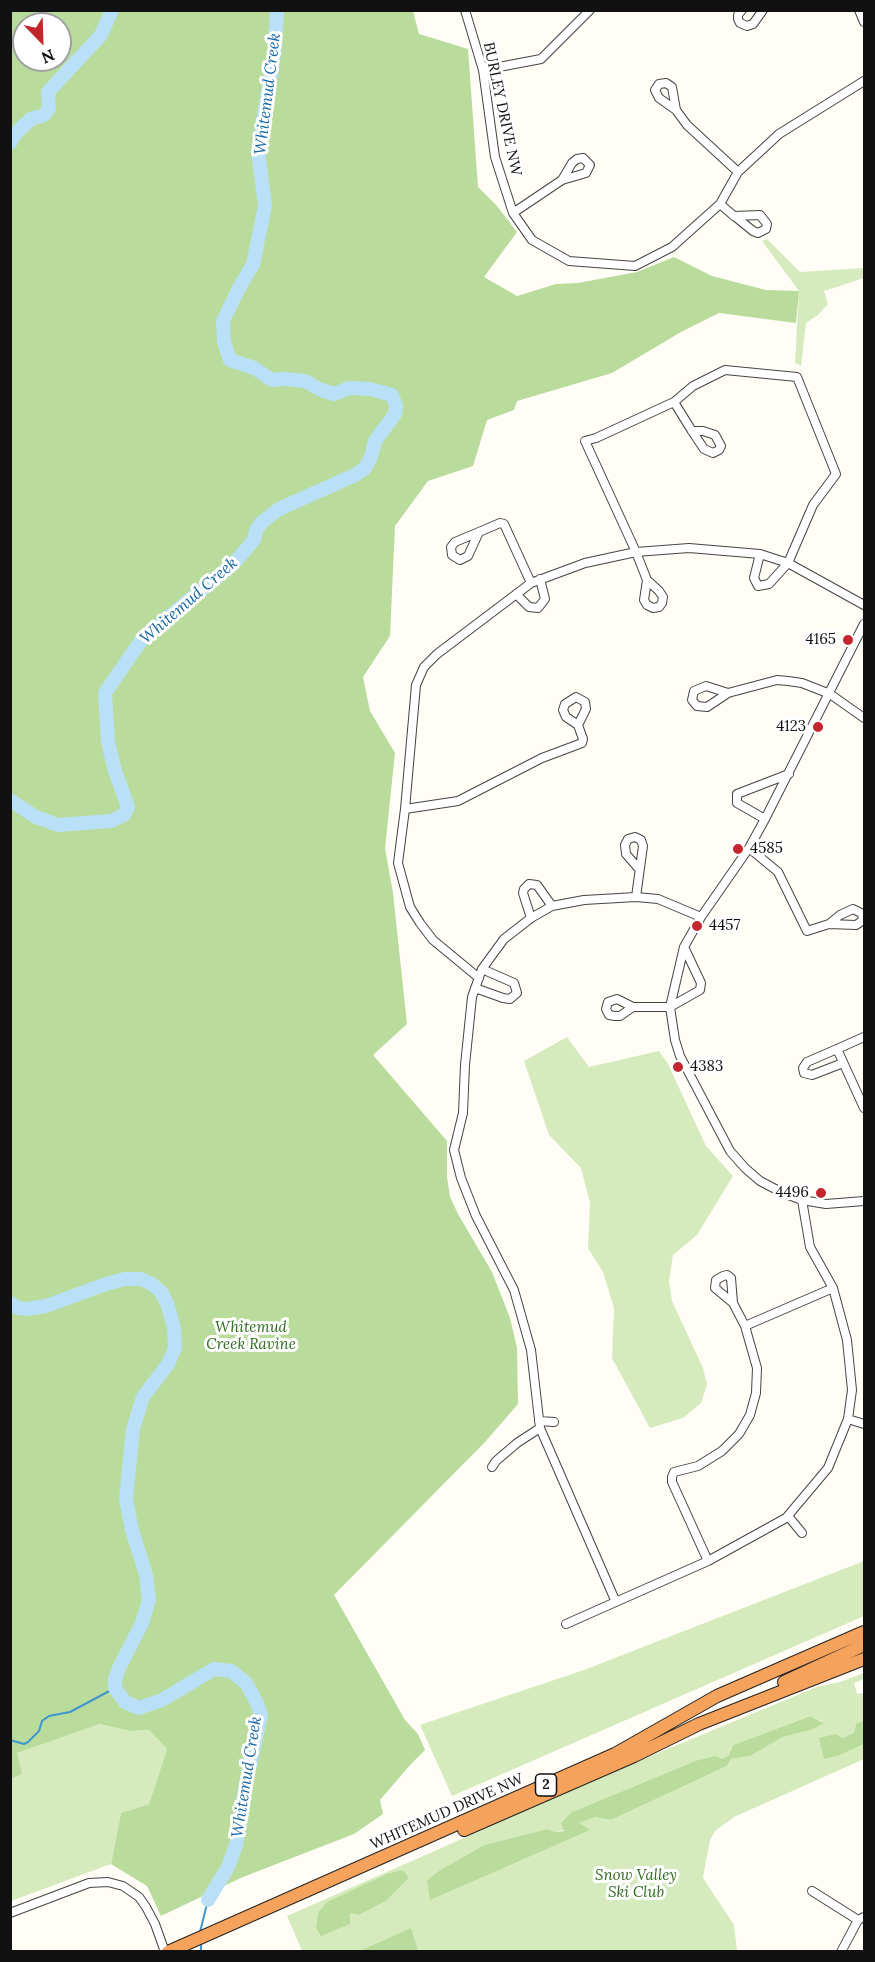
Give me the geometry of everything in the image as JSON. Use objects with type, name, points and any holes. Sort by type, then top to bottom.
[{"type":"highway","name":"WHITEMUD DRIVE NW","points":[[186,1952],[615,1754],[717,1696],[864,1632]]},
{"type":"highway","points":[[699,1724],[864,1645]]},
{"type":"highway","name":"WHITEMUD DRIVE NW","points":[[167,1952],[634,1756],[699,1724],[864,1659]]},
{"type":"street","name":"BURLEY DRIVE NW","points":[[465,10],[483,70],[495,157],[513,213],[532,240],[569,261],[635,266],[672,247],[720,204],[738,172],[779,134],[864,81]]},
{"type":"street","points":[[483,70],[541,59],[590,10]]},
{"type":"street","points":[[742,10],[738,19],[740,23],[747,26],[753,24],[763,10]]},
{"type":"street","points":[[859,10],[864,22]]},
{"type":"street","points":[[676,110],[687,125],[738,172]]},
{"type":"street","points":[[513,213],[562,180]]},
{"type":"street","points":[[720,204],[734,216]]},
{"type":"street","points":[[646,580],[636,552],[585,441],[674,402],[693,386],[725,370],[797,377],[836,474],[813,505],[788,563],[769,584],[758,586],[754,578],[760,554]]},
{"type":"street","points":[[674,402],[692,431]]},
{"type":"street","points":[[479,532],[500,523],[504,524],[531,583]]},
{"type":"street","points":[[479,978],[433,940],[411,907],[398,863],[416,685],[424,667],[437,654],[531,583],[585,563],[636,552],[689,548],[760,554],[788,563],[864,605]]},
{"type":"street","points":[[516,594],[529,607],[538,608],[545,599],[540,579]]},
{"type":"street","points":[[864,624],[765,819],[748,848],[700,917],[684,947],[670,1007],[680,1056],[730,1151],[745,1168],[783,1193],[802,1200],[826,1204],[864,1201]]},
{"type":"street","points":[[728,693],[777,680],[802,683],[830,694],[864,718]]},
{"type":"street","points":[[405,809],[458,801],[542,758],[582,743],[583,739],[578,725]]},
{"type":"street","points":[[765,819],[737,803],[737,794],[789,774]]},
{"type":"street","points":[[748,848],[778,872],[807,931],[830,924]]},
{"type":"street","points":[[636,897],[639,869]]},
{"type":"street","points":[[531,918],[523,894],[529,884],[537,885],[552,906]]},
{"type":"street","points":[[615,1600],[539,1424],[531,1350],[514,1290],[476,1216],[461,1178],[454,1150],[463,1113],[467,1042],[475,988],[482,969],[504,939],[531,918],[552,906],[584,900],[636,897],[658,899],[700,917]]},
{"type":"street","points":[[633,1007],[670,1007],[697,993],[702,986],[684,947]]},
{"type":"street","points":[[475,988],[510,999],[517,993],[514,983],[482,969]]},
{"type":"street","points":[[843,1063],[812,1075],[804,1073],[803,1068],[807,1062],[864,1036]]},
{"type":"street","points":[[837,1049],[864,1108]]},
{"type":"street","points":[[566,1624],[615,1600],[708,1561],[788,1516],[828,1468],[848,1419],[852,1390],[847,1340],[833,1288],[810,1247],[802,1200]]},
{"type":"street","points":[[745,1326],[833,1288]]},
{"type":"street","points":[[708,1561],[672,1482],[672,1477],[674,1472],[698,1466],[722,1451],[739,1434],[750,1415],[756,1393],[757,1368],[745,1326],[732,1303]]},
{"type":"street","points":[[848,1419],[864,1424]]},
{"type":"street","points":[[492,1467],[539,1424],[554,1422]]},
{"type":"street","points":[[788,1516],[802,1533]]},
{"type":"street","points":[[10,1912],[89,1883],[116,1884],[131,1890],[147,1907],[167,1952]]},
{"type":"street","points":[[812,1891],[861,1918],[841,1952]]},
{"type":"green space","name":"Whitemud Creek Ravine","points":[[11,10],[413,11],[419,34],[468,49],[478,187],[497,206],[517,232],[484,277],[517,296],[556,284],[578,283],[637,272],[674,257],[712,276],[766,290],[799,291],[796,323],[719,313],[681,332],[612,373],[517,401],[514,410],[487,420],[473,466],[428,481],[395,526],[390,636],[363,677],[370,711],[395,753],[385,848],[393,893],[407,1024],[373,1055],[447,1141],[447,1177],[450,1197],[492,1272],[510,1318],[517,1348],[518,1404],[485,1442],[334,1595],[405,1720],[418,1734],[425,1750],[380,1800],[383,1814],[354,1834],[243,1877],[161,1916],[147,1886],[111,1864],[121,1813],[149,1804],[167,1749],[149,1730],[130,1731],[100,1724],[17,1753],[22,1774],[11,1779]]},
{"type":"green space","points":[[767,239],[800,272],[864,268],[864,278],[824,291],[828,304],[806,323],[801,366],[795,363],[799,291],[762,241]]},
{"type":"green space","points":[[567,1037],[589,1067],[659,1051],[668,1064],[706,1146],[733,1176],[697,1235],[673,1255],[669,1281],[672,1301],[703,1368],[707,1384],[701,1403],[683,1418],[650,1428],[612,1358],[614,1308],[603,1272],[588,1248],[590,1203],[581,1168],[549,1135],[524,1061]]},
{"type":"green space","points":[[864,1561],[864,1616],[452,1796],[420,1725],[584,1670]]},
{"type":"green space","name":"Snow Valley Ski Club","points":[[864,1673],[864,1679],[854,1683],[857,1694],[864,1693],[864,1721],[856,1723],[854,1733],[842,1738],[836,1734],[840,1755],[864,1744],[864,1759],[734,1817],[715,1831],[710,1840],[703,1878],[734,1925],[737,1951],[302,1951],[287,1916],[482,1830],[489,1823],[817,1687]],"holes":[[[809,1716],[823,1723],[811,1730],[783,1737],[750,1756],[731,1759],[727,1766],[611,1820],[595,1817],[578,1823],[589,1830],[427,1880],[484,1845],[547,1829],[556,1832],[564,1830],[572,1812],[695,1761],[722,1759],[729,1755],[733,1745]],[[409,1878],[386,1901],[359,1915],[350,1913]]]},
{"type":"green space","points":[[810,1716],[824,1723],[811,1730],[783,1737],[750,1756],[731,1759],[727,1766],[611,1820],[595,1817],[579,1823],[590,1830],[430,1900],[427,1880],[484,1845],[547,1829],[556,1832],[564,1831],[561,1823],[572,1812],[695,1761],[715,1756],[722,1759],[729,1755],[733,1745]]},
{"type":"green space","points":[[864,1721],[864,1744],[840,1755],[824,1759],[819,1738],[836,1734],[842,1738],[854,1733],[856,1723]]},
{"type":"green space","points":[[100,1724],[130,1731],[149,1730],[167,1749],[149,1804],[121,1813],[111,1864],[11,1901],[11,1779],[22,1774],[16,1753]]},
{"type":"green space","points":[[403,1870],[409,1878],[386,1901],[359,1915],[350,1913],[350,1924],[321,1936],[316,1928],[318,1913],[327,1902],[387,1874]]},
{"type":"green space","points":[[411,1928],[418,1951],[360,1951]]},
{"type":"waterway","name":"Whitemud Creek","points":[[10,143],[17,132],[31,119],[44,115],[49,108],[48,92],[101,35],[112,10]]},
{"type":"waterway","name":"Whitemud Creek","points":[[10,800],[36,817],[58,825],[111,821],[124,815],[128,807],[115,771],[108,742],[105,693],[142,639],[233,564],[254,540],[256,530],[262,522],[279,509],[355,475],[365,468],[371,457],[375,441],[395,414],[396,406],[392,395],[370,389],[349,388],[334,394],[305,381],[272,380],[254,368],[230,360],[224,342],[223,321],[253,264],[265,206],[258,151],[275,48],[277,10]]},
{"type":"waterway","name":"Whitemud Creek","points":[[10,1303],[18,1308],[27,1309],[46,1306],[106,1284],[125,1279],[141,1279],[152,1284],[162,1293],[168,1306],[174,1328],[175,1348],[168,1364],[143,1397],[133,1429],[126,1499],[132,1530],[146,1575],[149,1600],[142,1623],[119,1668],[115,1688],[125,1702],[139,1708],[162,1700],[214,1669],[231,1671],[246,1683],[257,1703],[261,1715],[246,1783],[236,1845],[228,1867],[208,1900]]},
{"type":"waterway","points":[[10,1740],[24,1744],[39,1731],[42,1721],[49,1716],[70,1712],[115,1688]]},
{"type":"waterway","name":"Whitemud Creek","points":[[200,1932],[208,1900]]},
{"type":"waterway","name":"Whitemud Creek","points":[[201,1943],[201,1952]]},
{"type":"place","name":"4165","points":[[848,640]]},
{"type":"place","name":"4123","points":[[818,727]]},
{"type":"place","name":"4585","points":[[738,849]]},
{"type":"place","name":"4457","points":[[697,926]]},
{"type":"place","name":"4383","points":[[678,1067]]},
{"type":"place","name":"4496","points":[[821,1193]]}]
